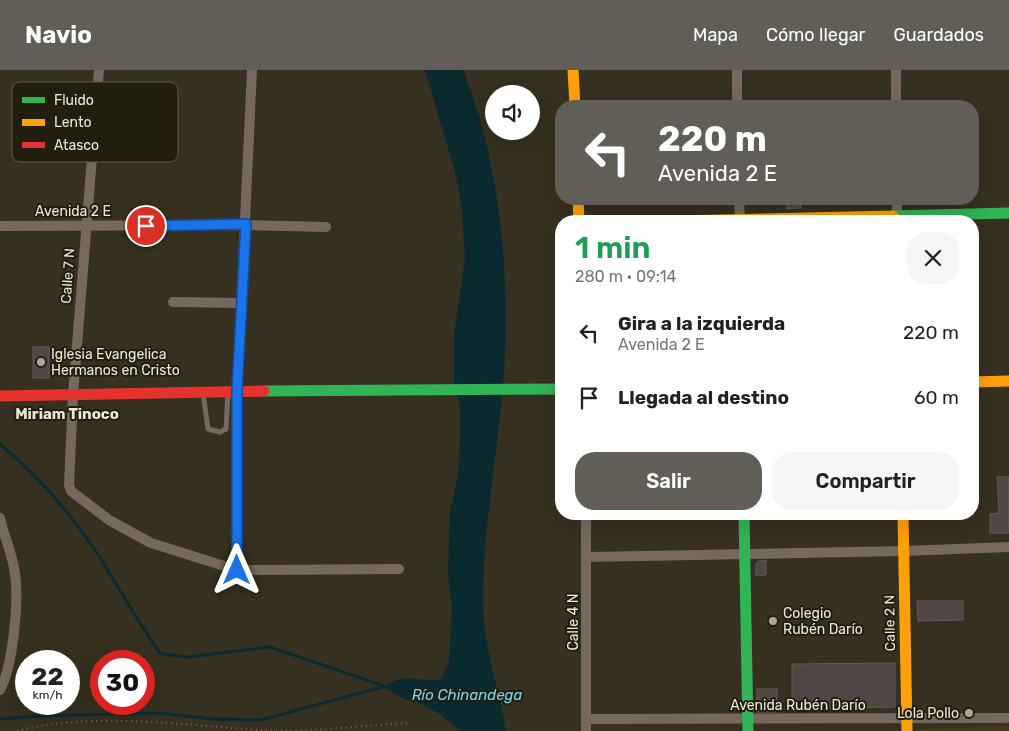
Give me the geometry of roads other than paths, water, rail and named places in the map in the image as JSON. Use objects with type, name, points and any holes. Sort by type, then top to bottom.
[{"type":"street","points":[[252,70],[246,224],[233,391],[237,570],[398,569]]},
{"type":"street","points":[[573,70],[574,100]]},
{"type":"street","points":[[737,70],[737,100]]},
{"type":"street","points":[[896,70],[896,100]]},
{"type":"street","name":"Calle 7 N","points":[[91,162],[73,395],[69,484],[71,491],[109,520],[151,543],[237,570]]},
{"type":"street","points":[[972,215],[1009,213]]},
{"type":"street","name":"Avenida 2 E","points":[[0,226],[246,224],[326,227]]},
{"type":"street","points":[[173,302],[241,303]]},
{"type":"street","points":[[979,382],[1009,381]]},
{"type":"street","points":[[0,396],[233,391],[555,389]]},
{"type":"street","points":[[0,518],[15,574],[16,619],[6,674],[0,690]]},
{"type":"street","name":"Calle 4 N","points":[[586,520],[586,731]]},
{"type":"street","points":[[744,520],[748,725]]},
{"type":"street","name":"Calle 2 N","points":[[903,520],[907,731]]},
{"type":"street","points":[[587,557],[745,555],[1009,547]]},
{"type":"street","name":"Avenida Rubén Darío","points":[[586,719],[748,725],[906,719],[1009,718]]},
{"type":"lane","points":[[203,392],[208,429],[220,432],[226,429],[233,391]]},
{"type":"water","name":"Río Chinandega","points":[[425,70],[463,70],[476,105],[486,142],[500,218],[505,295],[504,371],[488,515],[483,601],[488,650],[506,731],[462,731],[438,713],[421,704],[406,700],[384,687],[405,678],[440,680],[449,662],[452,606],[448,576],[450,512],[458,475],[460,436],[460,407],[454,383],[454,334],[465,259],[462,209],[455,172]]},
{"type":"waterway","points":[[0,444],[41,483],[77,526],[99,556],[161,654],[188,657],[270,647],[387,687]]},
{"type":"waterway","points":[[0,719],[37,716],[159,713],[211,719],[260,720],[383,687]]},
{"type":"place","name":"Iglesia Evangelica Hermanos en Cristo","points":[[41,362]]},
{"type":"place","name":"Colegio Rubén Darío","points":[[773,621]]},
{"type":"place","name":"Lola Pollo","points":[[969,713]]},
{"type":"district","name":"Miriam Tinoco","points":[[67,414]]}]
